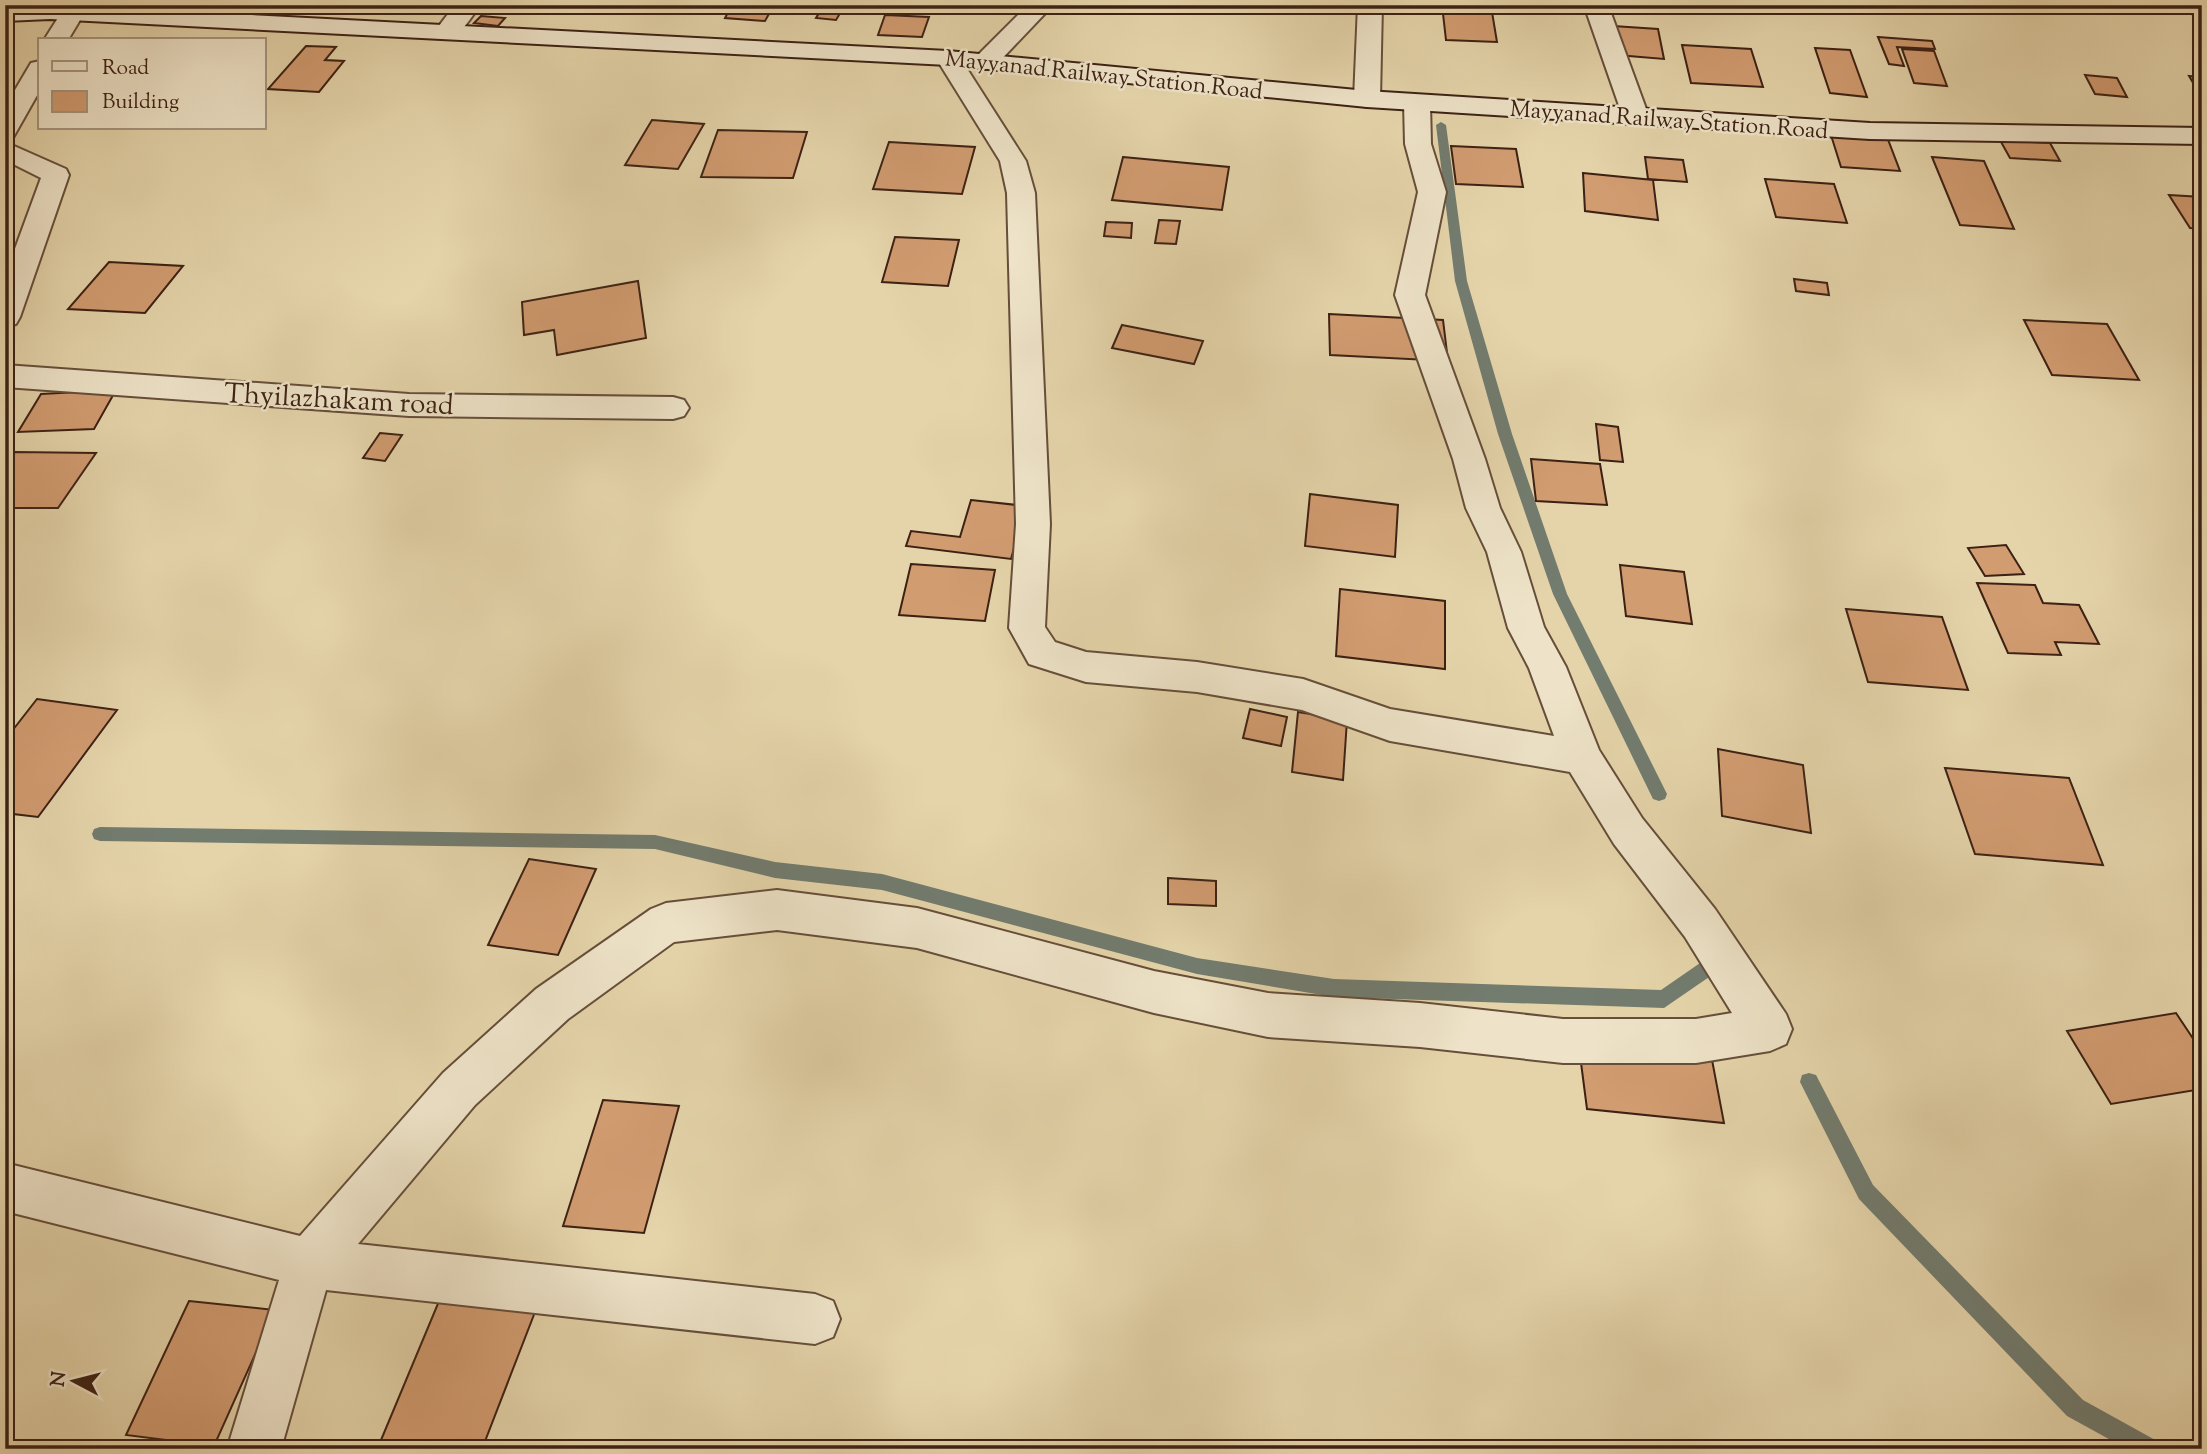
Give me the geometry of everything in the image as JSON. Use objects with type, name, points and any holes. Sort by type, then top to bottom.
[{"type":"street","points":[[447,31],[468,5]]},
{"type":"street","points":[[985,62],[1041,5]]},
{"type":"street","points":[[1367,99],[1370,5]]},
{"type":"street","points":[[1596,5],[1636,117]]},
{"type":"street","points":[[2198,5],[2202,10]]},
{"type":"street","points":[[56,38],[58,10]]},
{"type":"street","name":"Mayyanad Railway Station Road","points":[[5,15],[58,10],[948,58],[1417,103],[1870,131],[2202,136]]},
{"type":"street","points":[[948,58],[1013,161],[1021,193],[1033,524],[1027,628],[1042,653],[1086,667],[1197,677],[1303,695],[1390,725],[1582,757]]},
{"type":"street","points":[[5,130],[38,72]]},
{"type":"street","points":[[254,1449],[309,1263],[458,1089],[552,1004],[666,923],[776,910],[917,928],[1154,992],[1268,1015],[1420,1026],[1563,1041],[1696,1041],[1770,1028],[1744,993],[1700,923],[1628,831],[1582,757],[1547,667],[1526,628],[1504,552],[1483,508],[1469,459],[1409,295],[1432,192],[1419,144],[1417,103]]},
{"type":"street","points":[[5,150],[56,175],[5,317]]},
{"type":"street","name":"Thyilazhakam road","points":[[5,376],[409,405],[673,408]]},
{"type":"street","points":[[5,1187],[309,1263],[815,1319]]},
{"type":"building","points":[[165,5],[223,5],[219,9]]},
{"type":"building","points":[[491,5],[515,5],[507,13],[486,10]]},
{"type":"building","points":[[640,5],[675,5],[671,10],[638,8]]},
{"type":"building","points":[[732,5],[774,5],[765,21],[725,18]]},
{"type":"building","points":[[824,5],[845,5],[836,20],[816,18]]},
{"type":"building","points":[[889,5],[933,5],[929,14],[886,11]]},
{"type":"building","points":[[1442,5],[1491,6],[1497,42],[1446,40]]},
{"type":"building","points":[[885,15],[929,17],[922,37],[878,35]]},
{"type":"building","points":[[481,16],[505,18],[498,26],[474,23]]},
{"type":"building","points":[[1613,26],[1658,29],[1664,59],[1617,55]]},
{"type":"building","points":[[1878,37],[1932,41],[1935,49],[1897,47],[1904,66],[1889,64]]},
{"type":"building","points":[[1682,45],[1751,49],[1763,87],[1691,83]]},
{"type":"building","points":[[306,46],[336,47],[325,60],[344,61],[319,92],[268,89]]},
{"type":"building","points":[[1815,48],[1850,50],[1867,97],[1830,93]]},
{"type":"building","points":[[1902,49],[1934,51],[1947,86],[1914,83]]},
{"type":"building","points":[[2085,75],[2117,78],[2127,97],[2095,94]]},
{"type":"building","points":[[2189,76],[2202,77],[2202,98]]},
{"type":"building","points":[[652,120],[704,124],[678,169],[625,165]]},
{"type":"building","points":[[718,130],[807,132],[793,178],[701,177]]},
{"type":"building","points":[[1830,132],[1887,137],[1900,171],[1841,167]]},
{"type":"building","points":[[2000,140],[2050,143],[2060,161],[2010,158]]},
{"type":"building","points":[[889,142],[975,147],[962,194],[873,189]]},
{"type":"building","points":[[1451,146],[1516,149],[1523,187],[1456,184]]},
{"type":"building","points":[[1123,157],[1229,167],[1222,210],[1112,200]]},
{"type":"building","points":[[1645,157],[1683,160],[1687,182],[1648,179]]},
{"type":"building","points":[[1932,157],[1984,161],[2014,229],[1960,225]]},
{"type":"building","points":[[1583,173],[1653,180],[1658,220],[1585,211]]},
{"type":"building","points":[[1765,179],[1834,184],[1847,223],[1776,217]]},
{"type":"building","points":[[2169,195],[2202,197],[2202,229],[2190,228]]},
{"type":"building","points":[[1159,220],[1180,221],[1176,244],[1155,243]]},
{"type":"building","points":[[1106,222],[1132,223],[1131,238],[1104,236]]},
{"type":"building","points":[[895,237],[959,240],[948,286],[882,282]]},
{"type":"building","points":[[109,262],[183,266],[145,313],[68,309]]},
{"type":"building","points":[[1794,279],[1827,283],[1829,295],[1796,291]]},
{"type":"building","points":[[638,281],[646,338],[557,355],[554,330],[524,335],[522,302]]},
{"type":"building","points":[[1329,314],[1443,320],[1448,361],[1330,355]]},
{"type":"building","points":[[2024,320],[2107,324],[2139,380],[2052,375]]},
{"type":"building","points":[[1122,325],[1203,341],[1194,364],[1112,348]]},
{"type":"building","points":[[116,390],[94,429],[18,432],[41,394]]},
{"type":"building","points":[[1596,424],[1618,427],[1623,462],[1600,460]]},
{"type":"building","points":[[380,433],[402,435],[385,461],[363,458]]},
{"type":"building","points":[[15,452],[96,453],[58,508],[5,508],[5,466]]},
{"type":"building","points":[[1531,459],[1600,464],[1607,505],[1536,501]]},
{"type":"building","points":[[1310,494],[1398,505],[1395,557],[1305,546]]},
{"type":"building","points":[[971,500],[1026,506],[1011,559],[906,546],[911,531],[960,537]]},
{"type":"building","points":[[2006,545],[2024,574],[1985,576],[1968,548]]},
{"type":"building","points":[[911,564],[995,570],[985,621],[899,615]]},
{"type":"building","points":[[1620,565],[1684,572],[1692,624],[1626,616]]},
{"type":"building","points":[[1977,583],[2035,585],[2043,603],[2079,605],[2099,644],[2055,642],[2061,655],[2008,653]]},
{"type":"building","points":[[1340,589],[1445,601],[1445,669],[1336,656]]},
{"type":"building","points":[[1846,609],[1942,617],[1968,690],[1868,682]]},
{"type":"building","points":[[37,699],[117,710],[38,817],[5,813],[5,740]]},
{"type":"building","points":[[1250,709],[1287,717],[1281,746],[1243,738]]},
{"type":"building","points":[[1298,712],[1347,720],[1343,780],[1292,772]]},
{"type":"building","points":[[1718,749],[1803,765],[1811,833],[1722,816]]},
{"type":"building","points":[[1945,768],[2069,778],[2103,865],[1975,854]]},
{"type":"building","points":[[529,859],[596,869],[558,955],[488,945]]},
{"type":"building","points":[[1168,878],[1216,881],[1216,906],[1168,904]]},
{"type":"building","points":[[2176,1013],[2202,1052],[2202,1089],[2111,1104],[2067,1031]]},
{"type":"building","points":[[1577,1032],[1709,1044],[1724,1123],[1587,1109]]},
{"type":"building","points":[[603,1100],[679,1106],[644,1233],[563,1226]]},
{"type":"building","points":[[442,1294],[535,1312],[482,1449],[425,1449],[381,1440]]},
{"type":"building","points":[[189,1301],[275,1310],[214,1446],[126,1435]]},
{"type":"waterway","points":[[1441,125],[1461,281],[1505,434],[1560,594],[1659,794]]},
{"type":"waterway","points":[[100,834],[655,842],[775,870],[882,882],[1197,966],[1334,988],[1664,999],[1722,958]]},
{"type":"waterway","points":[[1809,1082],[1866,1192],[2075,1408],[2149,1449]]}]
